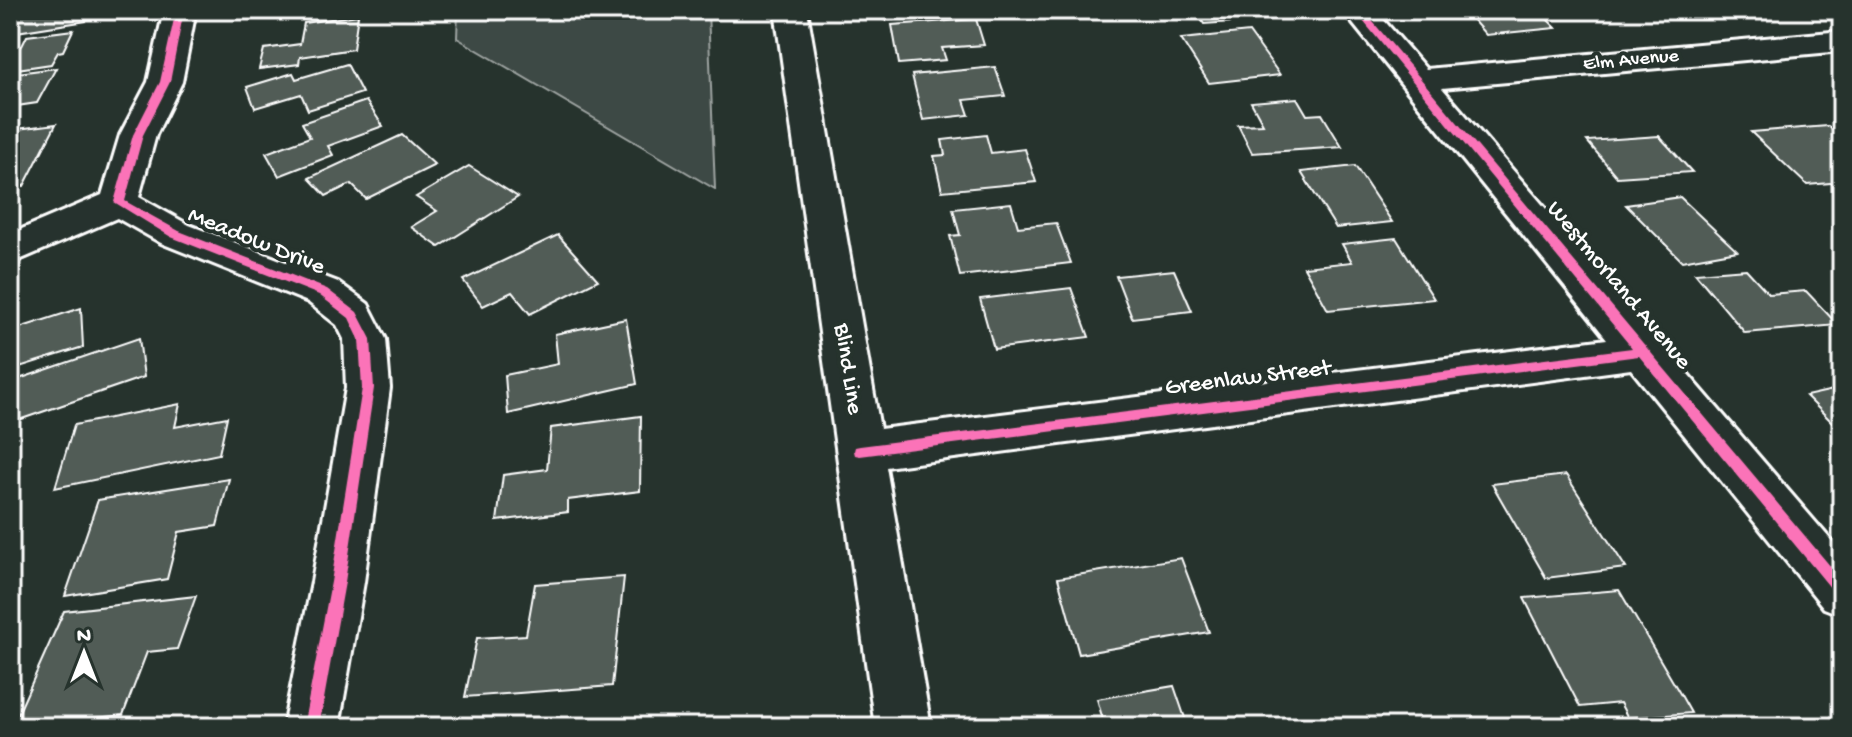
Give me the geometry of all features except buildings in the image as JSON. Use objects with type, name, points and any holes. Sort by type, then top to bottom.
[{"type":"street","points":[[10,250],[119,202],[138,135],[165,82],[180,10]]},
{"type":"street","name":"Blind Line","points":[[791,10],[903,727]]},
{"type":"street","name":"Westmorland Avenue","points":[[1358,10],[1842,591]]},
{"type":"street","name":"Elm Avenue","points":[[1419,80],[1842,41]]},
{"type":"street","name":"Meadow Drive","points":[[119,202],[175,234],[323,292],[353,315],[365,339],[368,388],[338,582],[311,727]]},
{"type":"street","name":"Greenlaw Street","points":[[860,451],[1642,351]]},
{"type":"shaded area","points":[[458,10],[708,10],[715,189],[457,38]]},
{"type":"cycle path","points":[[180,10],[165,82],[138,135],[119,202],[175,234],[323,292],[353,315],[365,339],[368,388],[338,582],[311,727]]},
{"type":"cycle path","points":[[1358,10],[1842,591]]},
{"type":"cycle path","points":[[860,451],[1642,351]]}]
